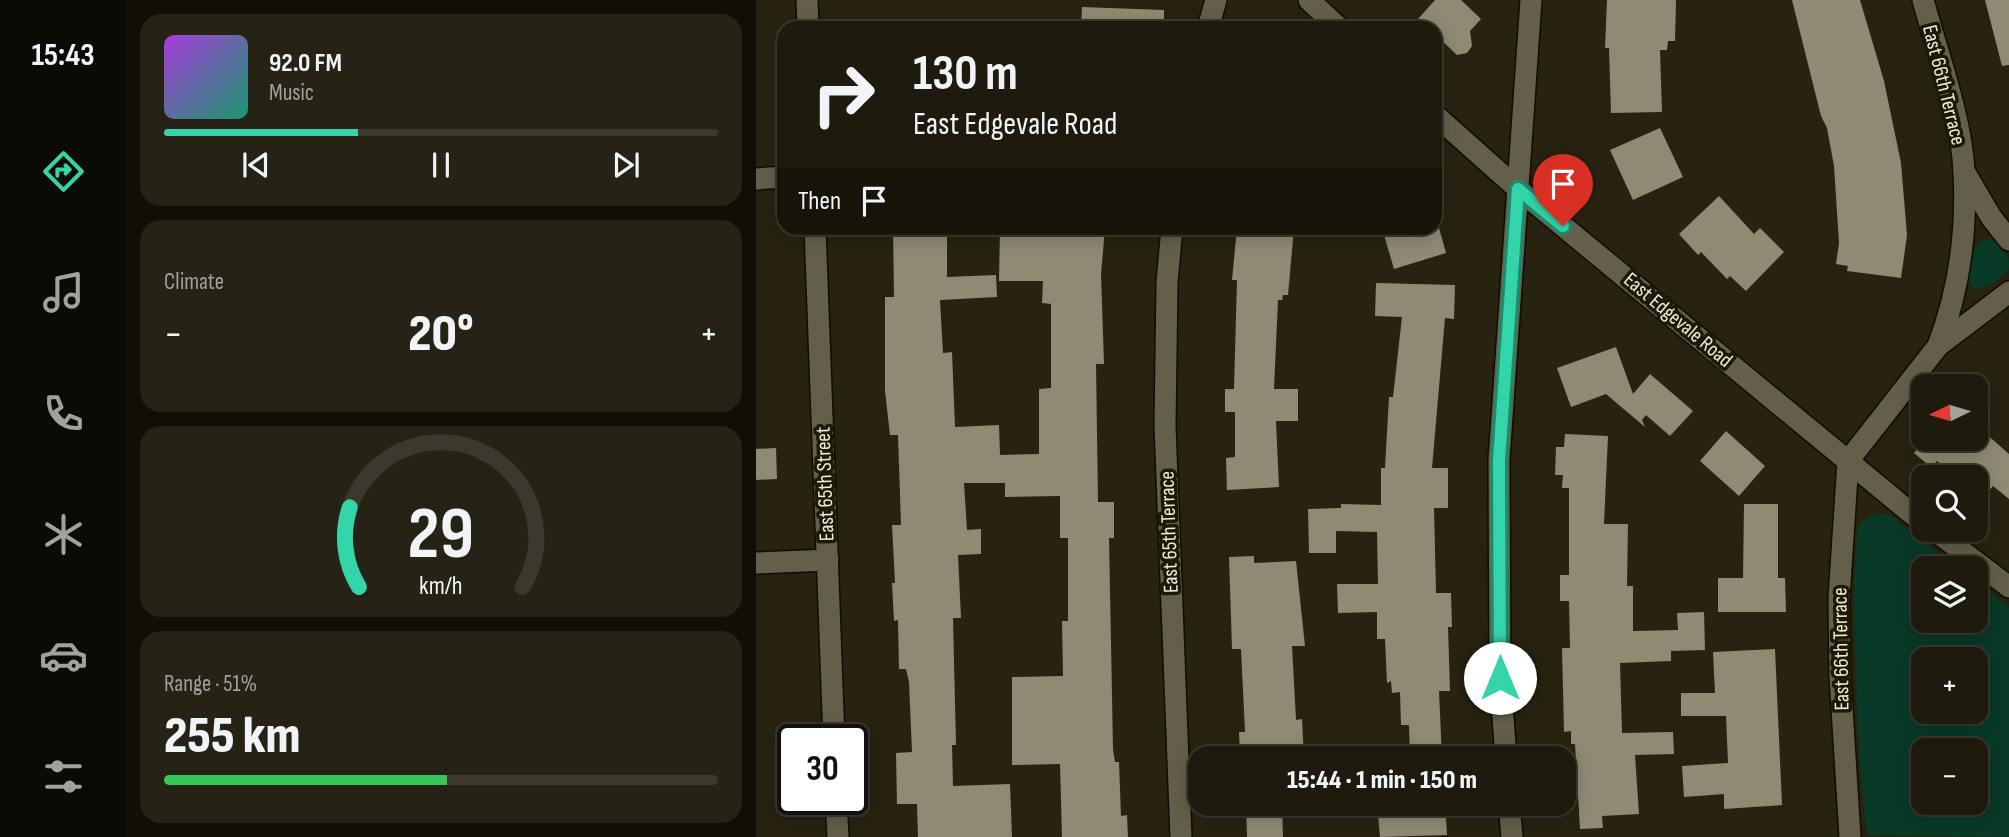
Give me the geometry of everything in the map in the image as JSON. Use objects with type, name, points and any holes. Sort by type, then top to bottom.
[{"type":"street","points":[[807,0],[808,21]]},
{"type":"street","points":[[1210,21],[1216,0]]},
{"type":"street","points":[[1309,0],[1332,21]]},
{"type":"street","points":[[1505,746],[1500,678],[1499,460],[1531,0]]},
{"type":"street","name":"East 66th Terrace","points":[[1923,0],[1950,98],[1964,171],[1961,258],[1953,306],[1938,346]]},
{"type":"street","name":"East Edgevale Road","points":[[1442,121],[1518,189],[1911,513]]},
{"type":"street","name":"East 66th Terrace","points":[[1964,171],[1991,217],[2009,240]]},
{"type":"street","points":[[756,179],[777,178]]},
{"type":"street","name":"East 65th Street","points":[[815,235],[833,724]]},
{"type":"street","name":"East 65th Terrace","points":[[1171,235],[1167,282],[1165,426],[1181,837]]},
{"type":"street","points":[[1848,461],[1938,346],[2009,292]]},
{"type":"street","name":"East 66th Terrace","points":[[1848,461],[1839,598],[1840,676],[1850,837]]},
{"type":"street","points":[[1950,542],[2009,587]]},
{"type":"street","points":[[756,564],[828,560]]},
{"type":"street","points":[[837,815],[838,837]]},
{"type":"street","points":[[1510,816],[1512,837]]},
{"type":"green space","points":[[1984,240],[1992,240],[2008,257],[2009,267],[1995,282],[1975,289],[1969,282],[1975,246]]},
{"type":"green space","points":[[1875,514],[1889,514],[1911,531],[1911,542],[1925,542],[1942,556],[1911,556],[1911,633],[1988,633],[1988,590],[2009,607],[2009,837],[1868,835],[1861,776],[1856,676],[1856,542],[1860,523]]},
{"type":"building","points":[[1435,0],[1461,0],[1481,19],[1470,31],[1472,46],[1467,53],[1457,55],[1442,41],[1442,21],[1418,19]]},
{"type":"building","points":[[1607,0],[1676,0],[1675,41],[1668,41],[1667,50],[1660,50],[1662,112],[1611,113],[1609,48],[1605,48]]},
{"type":"building","points":[[1792,0],[1860,0],[1884,81],[1901,163],[1907,235],[1901,278],[1847,271],[1848,266],[1836,264],[1839,243],[1834,166],[1827,128],[1821,116]]},
{"type":"building","points":[[1985,0],[2009,0],[2009,65],[2002,66]]},
{"type":"building","points":[[1082,7],[1164,10],[1164,21],[1081,21]]},
{"type":"building","points":[[1660,128],[1683,177],[1633,200],[1610,150]]},
{"type":"building","points":[[1719,196],[1754,234],[1760,228],[1784,252],[1746,291],[1730,276],[1727,279],[1701,252],[1698,255],[1679,234]]},
{"type":"building","points":[[893,235],[947,235],[947,277],[996,275],[997,297],[940,300],[943,353],[952,352],[955,427],[999,425],[1000,455],[1039,454],[1039,389],[1051,388],[1051,304],[1042,303],[1043,281],[999,281],[1000,235],[1104,235],[1101,274],[1104,364],[1096,364],[1098,502],[1114,502],[1114,538],[1109,538],[1113,749],[1115,762],[1119,762],[1121,816],[1127,815],[1128,837],[1062,837],[1060,764],[1012,765],[1012,677],[1063,676],[1062,621],[1068,621],[1068,538],[1060,538],[1060,496],[1005,497],[1005,483],[964,483],[967,530],[981,529],[981,554],[958,555],[961,618],[953,618],[956,745],[952,745],[953,786],[1010,784],[1012,837],[918,837],[917,804],[897,804],[896,753],[912,752],[909,682],[906,669],[899,669],[898,620],[894,621],[892,583],[895,583],[892,525],[901,525],[898,435],[890,435],[885,391],[885,297],[894,297]]},
{"type":"building","points":[[1236,235],[1293,235],[1288,295],[1283,295],[1282,300],[1278,300],[1274,389],[1298,389],[1298,421],[1276,421],[1279,487],[1227,490],[1226,458],[1235,457],[1235,412],[1225,412],[1225,389],[1234,389],[1237,280],[1232,280]]},
{"type":"building","points":[[1384,235],[1441,235],[1446,253],[1394,269]]},
{"type":"building","points":[[1376,283],[1455,285],[1454,319],[1445,318],[1432,468],[1448,468],[1448,508],[1434,508],[1436,593],[1451,593],[1452,627],[1448,627],[1450,691],[1439,691],[1441,746],[1410,746],[1409,725],[1401,725],[1400,692],[1392,693],[1391,681],[1387,683],[1385,639],[1377,639],[1377,612],[1338,613],[1337,584],[1378,584],[1377,532],[1336,531],[1336,553],[1309,553],[1308,509],[1341,508],[1341,504],[1381,505],[1381,468],[1385,468],[1389,397],[1393,397],[1402,317],[1375,316]]},
{"type":"building","points":[[1616,347],[1633,394],[1650,374],[1693,411],[1670,436],[1646,415],[1642,420],[1645,427],[1606,394],[1571,407],[1557,368]]},
{"type":"building","points":[[1726,431],[1765,466],[1739,496],[1700,461]]},
{"type":"building","points":[[1565,434],[1608,436],[1604,524],[1628,524],[1627,586],[1633,586],[1633,631],[1678,630],[1677,613],[1704,612],[1705,650],[1671,651],[1671,661],[1620,663],[1622,733],[1673,732],[1674,754],[1635,755],[1639,814],[1602,816],[1603,828],[1580,829],[1576,746],[1571,744],[1571,731],[1564,732],[1562,648],[1570,648],[1569,601],[1560,601],[1560,575],[1569,575],[1569,488],[1562,488],[1563,475],[1555,475],[1556,447],[1564,447]]},
{"type":"building","points":[[1988,436],[2009,454],[2009,499],[1993,486],[1988,492],[1988,465],[1942,465],[1937,461],[1929,465],[1914,453],[1988,452]]},
{"type":"building","points":[[776,448],[777,479],[756,480],[756,449]]},
{"type":"building","points":[[1744,504],[1778,504],[1778,578],[1785,578],[1786,612],[1718,612],[1718,578],[1743,578]]},
{"type":"building","points":[[1254,556],[1254,563],[1296,561],[1305,646],[1292,646],[1296,720],[1302,719],[1303,746],[1240,746],[1239,732],[1245,732],[1241,649],[1232,649],[1229,557]]},
{"type":"building","points":[[1775,649],[1782,805],[1724,809],[1724,794],[1684,797],[1682,766],[1728,763],[1726,716],[1681,716],[1681,693],[1715,693],[1713,652]]},
{"type":"building","points":[[1246,816],[1282,816],[1283,837],[1247,837]]},
{"type":"building","points":[[1378,816],[1446,816],[1447,835],[1380,837]]},
{"type":"route","points":[[1500,678],[1499,460],[1518,189],[1563,226]]}]
